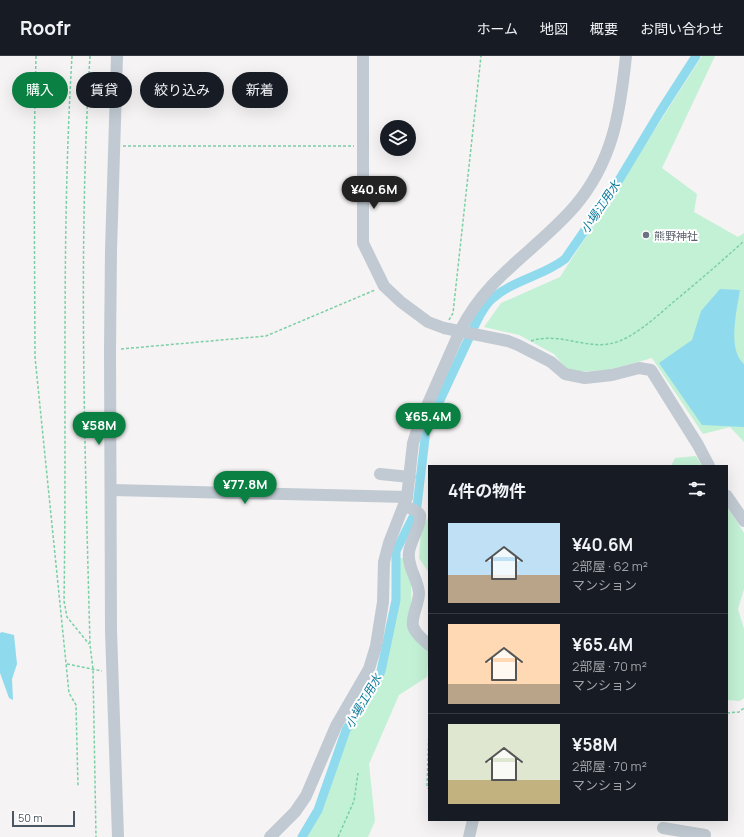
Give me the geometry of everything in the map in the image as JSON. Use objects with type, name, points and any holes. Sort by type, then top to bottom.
[{"type":"street","points":[[118,56],[114,146],[110,350],[113,673],[118,837]]},
{"type":"street","points":[[363,56],[363,243],[384,286],[401,302],[428,322],[444,328],[518,345],[551,362],[565,374],[585,378],[612,376],[639,368],[651,370],[698,445],[708,465]]},
{"type":"street","points":[[270,837],[295,812],[306,796],[336,726],[357,693],[369,669],[376,646],[383,602],[384,562],[388,543],[405,502],[410,477],[413,443],[419,424],[460,331],[470,312],[488,288],[574,207],[595,177],[610,146],[616,126],[626,56]]},
{"type":"street","points":[[385,474],[410,477]]},
{"type":"street","points":[[112,490],[383,496],[405,502],[418,511],[420,515],[420,521],[409,554],[409,561],[418,586],[419,595],[413,626],[417,633],[428,644]]},
{"type":"street","points":[[728,497],[744,521]]},
{"type":"street","points":[[469,837],[473,821]]},
{"type":"street","points":[[663,828],[705,836]]},
{"type":"path","points":[[36,56],[34,150],[35,357],[69,693],[76,705],[78,787]]},
{"type":"path","points":[[72,56],[66,146],[64,354],[66,488],[64,601],[67,616],[90,645]]},
{"type":"path","points":[[90,56],[84,270],[86,458],[90,645],[93,669],[96,837]]},
{"type":"path","points":[[444,328],[453,313],[481,56]]},
{"type":"path","points":[[114,146],[363,146]]},
{"type":"path","points":[[518,345],[542,337],[589,344],[610,344],[619,340],[641,329],[744,241]]},
{"type":"path","points":[[110,350],[266,336],[384,286]]},
{"type":"path","points":[[66,664],[113,673]]},
{"type":"path","points":[[728,713],[739,712],[744,708]]},
{"type":"path","points":[[428,758],[428,788]]},
{"type":"path","points":[[338,837],[354,801],[358,773]]},
{"type":"green space","points":[[702,56],[715,56],[662,168],[697,194],[694,212],[738,237],[744,233],[744,442],[730,427],[703,434],[652,358],[609,370],[569,372],[554,354],[519,335],[484,327],[501,303],[560,277]]},
{"type":"green space","points":[[696,456],[701,465],[672,465],[675,458]]},
{"type":"green space","points":[[728,508],[744,533],[744,589],[738,609],[744,629],[744,698],[740,701],[728,700]]},
{"type":"green space","points":[[428,518],[428,572],[419,558],[421,531]]},
{"type":"green space","points":[[397,558],[403,558],[411,578],[412,635],[428,650],[427,677],[399,695],[369,764],[375,821],[368,837],[304,837],[319,809],[347,732],[378,686],[383,671],[399,595]]},
{"type":"water","points":[[720,289],[740,290],[735,318],[734,339],[739,358],[744,364],[744,427],[702,425],[659,363],[692,340],[701,311]]},
{"type":"water","points":[[2,632],[14,635],[17,664],[12,679],[13,700],[9,698],[0,673],[0,633]]},
{"type":"waterway","name":"小場江用水","points":[[474,327],[487,304],[501,292],[519,282],[547,270],[565,259],[616,185],[696,56]]},
{"type":"waterway","name":"小場江用水","points":[[417,506],[426,430],[469,338]]},
{"type":"waterway","name":"小場江用水","points":[[302,837],[318,810],[346,730],[375,685],[381,671],[396,600],[396,551],[414,515]]},
{"type":"place","name":"熊野神社","points":[[646,235]]}]
